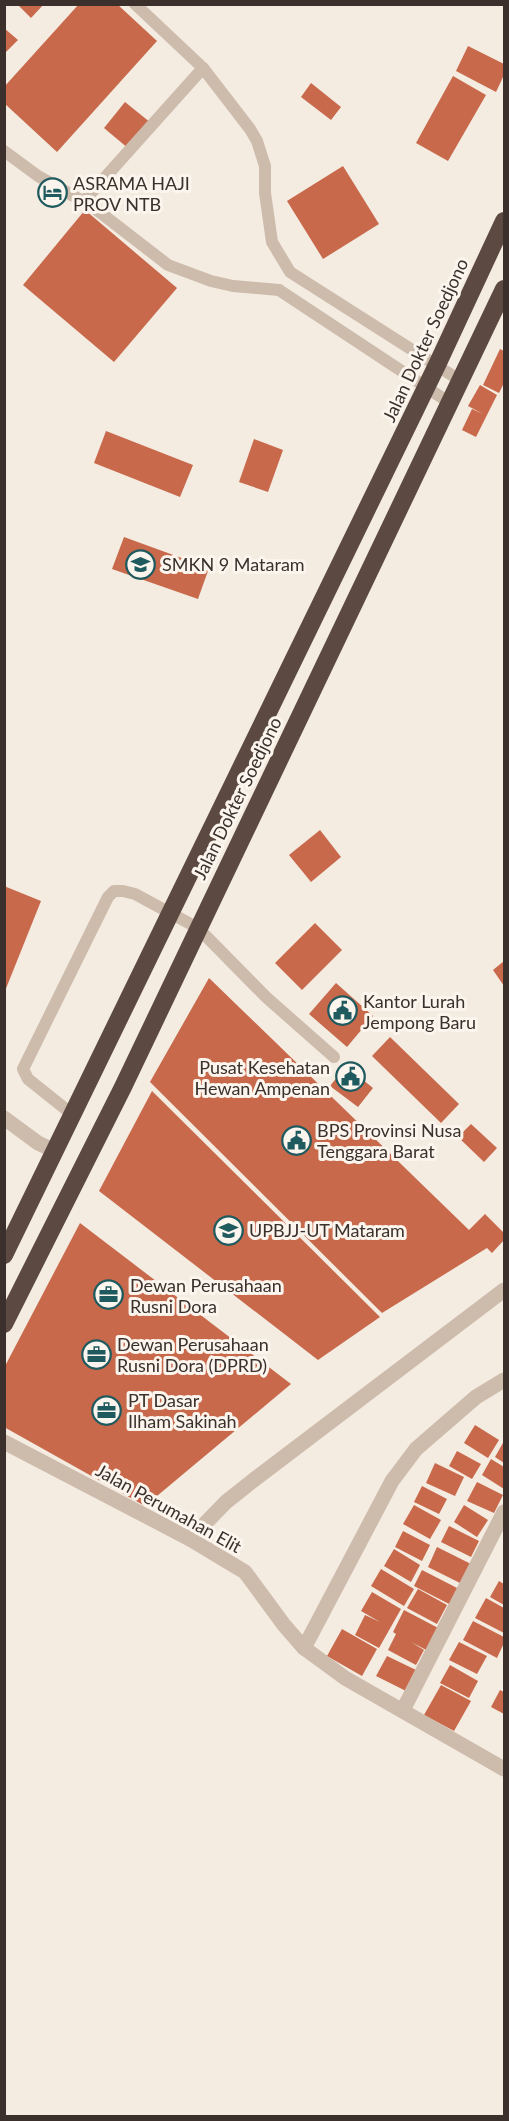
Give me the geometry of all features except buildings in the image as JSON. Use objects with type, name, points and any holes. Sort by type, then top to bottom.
[{"type":"highway","name":"Jalan Dokter Soedjono","points":[[4,1255],[437,365],[504,221]]},
{"type":"highway","name":"Jalan Dokter Soedjono","points":[[4,1324],[118,1097],[504,289]]},
{"type":"street","points":[[4,1118],[38,1143],[55,1151]]},
{"type":"street","points":[[190,1539],[226,1502],[255,1479],[504,1290]]},
{"type":"street","points":[[304,1648],[392,1481],[416,1449],[476,1396],[504,1380]]},
{"type":"street","name":"Jalan Perumahan Elit","points":[[4,1442],[190,1539],[246,1572],[284,1625],[304,1648],[345,1677],[502,1762]]},
{"type":"street","points":[[404,1710],[504,1512]]},
{"type":"lane","points":[[135,4],[203,68],[257,141],[265,166],[265,193],[272,242],[290,272],[461,381]]},
{"type":"lane","points":[[83,202],[203,68]]},
{"type":"lane","points":[[4,151],[38,176],[93,207],[168,265],[222,284],[279,290],[450,403]]},
{"type":"lane","points":[[279,290],[290,272]]},
{"type":"lane","points":[[73,1115],[28,1079],[23,1069],[108,897],[114,891],[135,894],[198,928],[266,997],[334,1057]]},
{"type":"place","name":"ASRAMA HAJI PROV NTB","points":[[52,193]]},
{"type":"place","name":"SMKN 9 Mataram","points":[[141,564]]},
{"type":"place","name":"Kantor Lurah Jempong Baru","points":[[342,1011]]},
{"type":"place","name":"Pusat Kesehatan Hewan Ampenan","points":[[351,1077]]},
{"type":"place","name":"BPS Provinsi Nusa Tenggara Barat","points":[[296,1140]]},
{"type":"place","name":"UPBJJ-UT Mataram","points":[[228,1230]]},
{"type":"place","name":"Dewan Perusahaan Rusni Dora","points":[[109,1295]]},
{"type":"place","name":"Dewan Perusahaan Rusni Dora (DPRD)","points":[[96,1354]]},
{"type":"place","name":"PT Dasar Ilham Sakinah","points":[[107,1410]]}]
